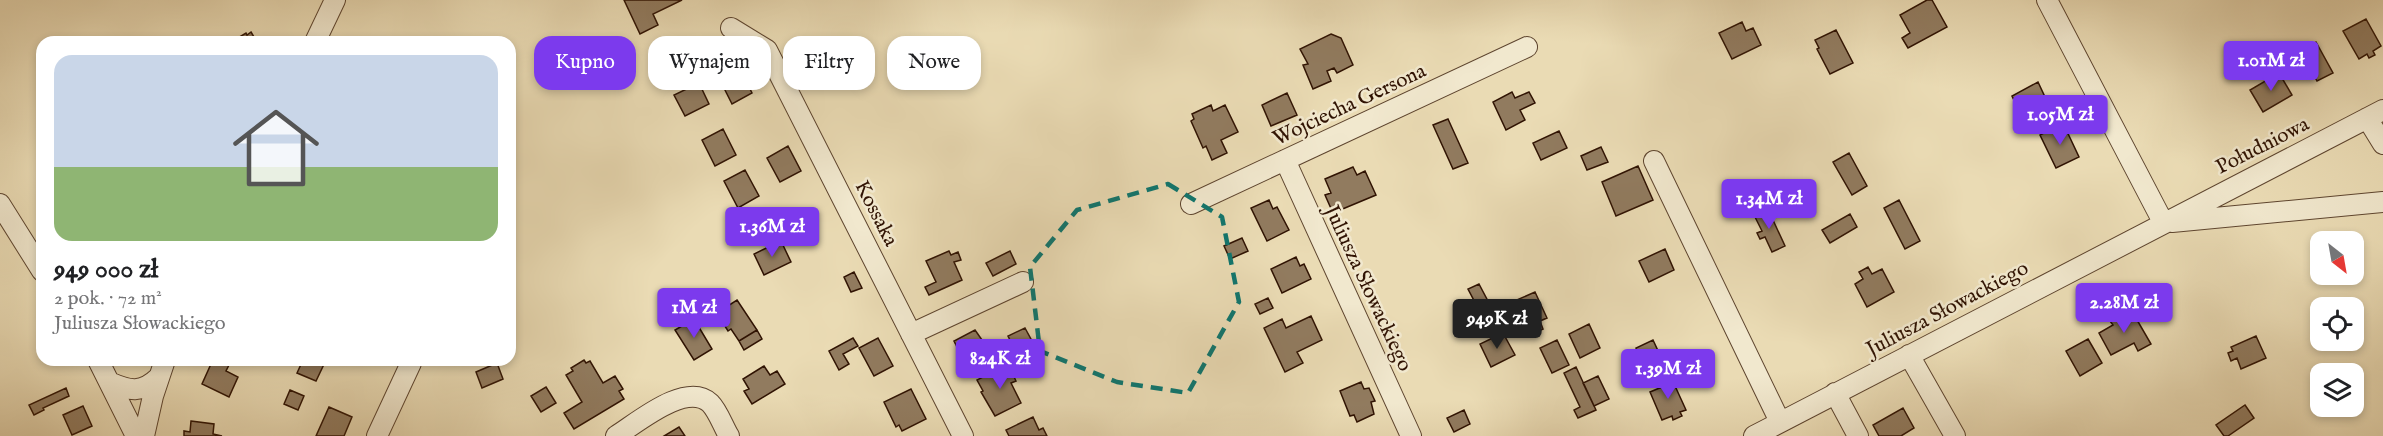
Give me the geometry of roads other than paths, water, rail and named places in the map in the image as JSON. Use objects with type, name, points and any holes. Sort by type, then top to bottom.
[{"type":"street","points":[[318,36],[335,0]]},
{"type":"street","points":[[2047,0],[2163,222],[2383,202]]},
{"type":"street","name":"Kossaka","points":[[731,28],[767,50],[963,436]]},
{"type":"street","name":"Wojciecha Gersona","points":[[1191,204],[1527,47]]},
{"type":"street","points":[[2375,114],[2383,144]]},
{"type":"street","name":"Południowa","points":[[2163,222],[2375,114]]},
{"type":"street","name":"Juliusza Słowackiego","points":[[1285,160],[1410,436]]},
{"type":"street","points":[[1654,161],[1780,422]]},
{"type":"street","points":[[0,204],[36,262]]},
{"type":"street","name":"Juliusza Słowackiego","points":[[1754,436],[2163,222]]},
{"type":"street","points":[[911,334],[1023,282]]},
{"type":"street","points":[[1909,355],[1955,436]]},
{"type":"street","points":[[101,366],[136,436]]},
{"type":"street","points":[[377,436],[410,366]]},
{"type":"street","points":[[109,382],[123,388],[140,389],[149,386],[162,369]]},
{"type":"street","points":[[144,436],[162,369]]},
{"type":"street","points":[[1835,393],[1858,436]]},
{"type":"street","points":[[616,436],[668,402],[693,397],[710,404],[729,436]]}]
